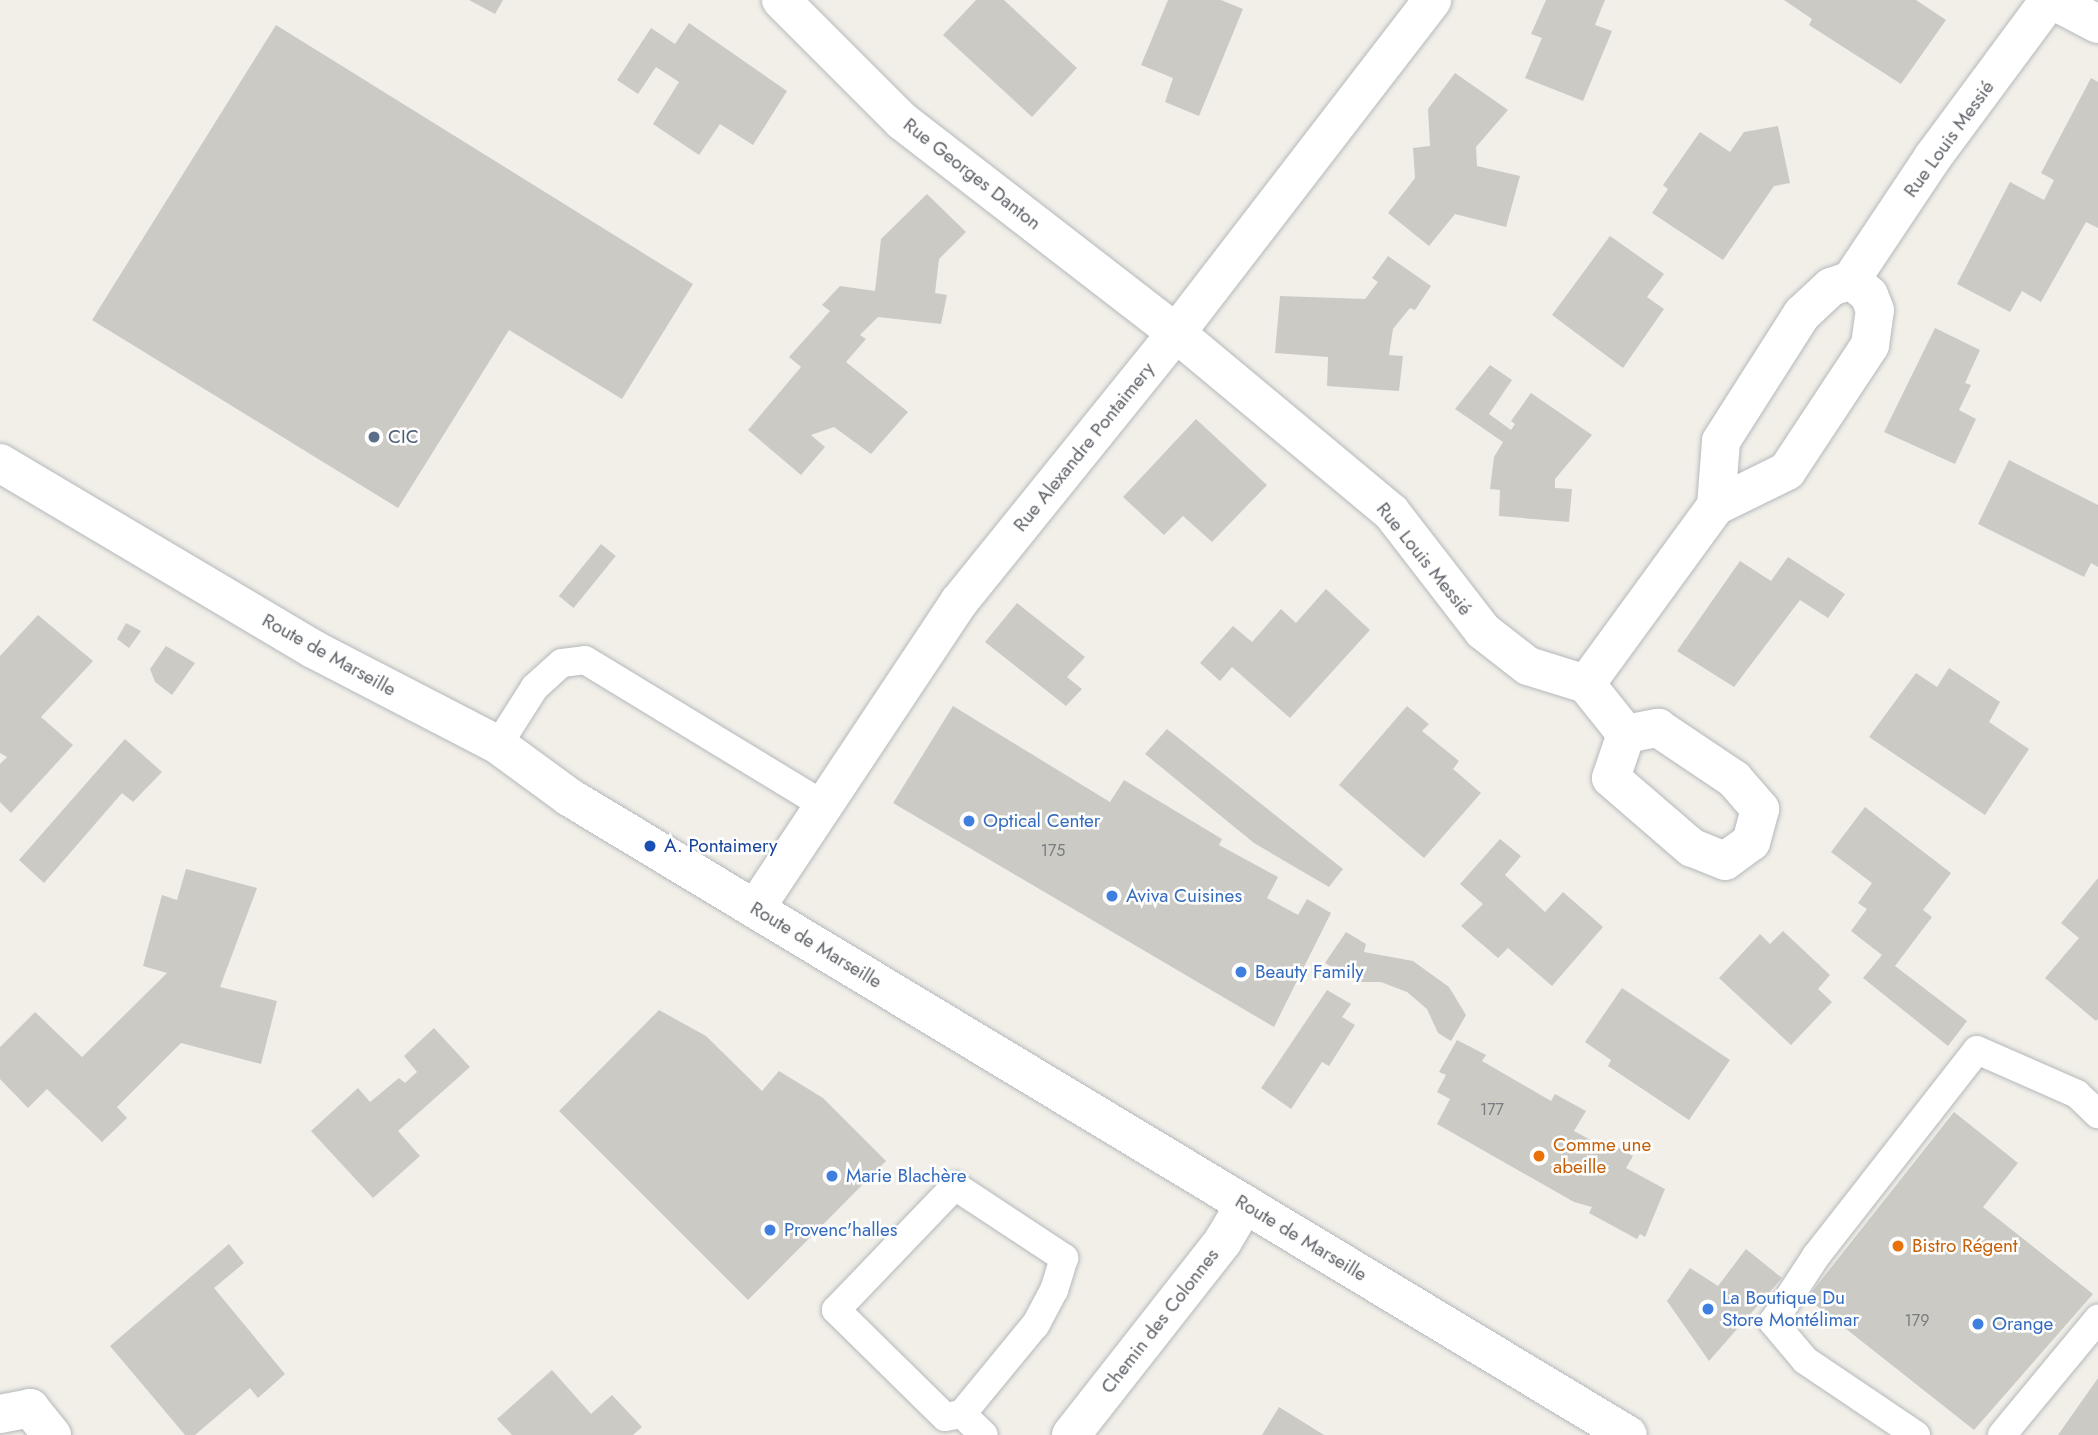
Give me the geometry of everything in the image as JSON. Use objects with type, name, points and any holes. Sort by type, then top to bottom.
[{"type":"street","name":"Rue Georges Danton","points":[[781,0],[902,121],[1176,333]]},
{"type":"street","name":"Rue Alexandre Pontaimery","points":[[755,909],[959,602],[1176,333],[1432,0]]},
{"type":"street","name":"Rue Louis Messié","points":[[1716,506],[1721,440],[1802,314],[1830,287],[1851,280],[1933,157],[2051,0]]},
{"type":"street","points":[[2051,0],[2098,24]]},
{"type":"street","points":[[1626,734],[1586,684],[1716,506],[1787,471],[1870,345],[1875,310],[1868,295],[1851,280]]},
{"type":"street","name":"Rue Louis Messié","points":[[1176,333],[1391,512],[1483,631],[1528,666],[1586,684]]},
{"type":"street","name":"Route de Marseille","points":[[0,463],[313,649],[498,745],[569,797],[1628,1435]]},
{"type":"street","name":"Chemin des Colonnes","points":[[1071,1435],[1223,1241],[1245,1204]]},
{"type":"street","points":[[0,1414],[30,1408],[52,1435]]},
{"type":"lane","points":[[498,745],[535,687],[562,663],[585,660],[825,806]]},
{"type":"lane","points":[[1916,1435],[1805,1360],[1773,1322],[1816,1256],[1977,1050],[2077,1094],[2098,1114]]},
{"type":"lane","points":[[955,1186],[1064,1258],[1054,1290],[1035,1325],[962,1414],[945,1417],[836,1310],[955,1186]]},
{"type":"lane","points":[[2002,1435],[2098,1319]]},
{"type":"lane","points":[[962,1414],[984,1435]]},
{"type":"building","points":[[469,0],[503,0],[495,14]]},
{"type":"building","points":[[976,0],[1004,0],[1077,68],[1032,117],[943,35]]},
{"type":"building","points":[[1168,0],[1221,0],[1243,9],[1199,116],[1165,102],[1173,78],[1141,65]]},
{"type":"building","points":[[1546,0],[1605,0],[1595,25],[1612,31],[1583,101],[1525,78],[1542,38],[1531,34]]},
{"type":"building","points":[[1784,0],[1916,0],[1946,20],[1901,84],[1809,25],[1812,19]]},
{"type":"building","points":[[689,23],[787,91],[753,145],[720,124],[699,155],[653,124],[679,82],[656,67],[638,94],[617,80],[651,28],[675,44]]},
{"type":"building","points":[[276,25],[693,284],[622,399],[509,330],[398,508],[92,320]]},
{"type":"building","points":[[1455,73],[1508,110],[1476,147],[1477,166],[1520,176],[1506,227],[1455,214],[1429,246],[1388,213],[1415,178],[1413,148],[1430,146],[1428,109]]},
{"type":"building","points":[[2091,78],[2098,82],[2098,228],[2086,222],[2041,302],[2022,291],[2010,312],[1957,284],[2010,182],[2044,200],[2054,180],[2041,173]]},
{"type":"building","points":[[1778,126],[1790,183],[1774,186],[1723,260],[1652,213],[1668,189],[1663,185],[1700,132],[1730,152],[1744,132]]},
{"type":"building","points":[[927,194],[966,232],[939,259],[935,293],[947,295],[941,324],[878,317],[860,335],[866,339],[846,362],[908,412],[871,454],[834,427],[811,435],[825,447],[801,475],[748,430],[801,367],[789,357],[830,311],[822,305],[840,286],[875,291],[881,239]]},
{"type":"building","points":[[1610,236],[1664,274],[1647,297],[1664,309],[1623,368],[1552,315]]},
{"type":"building","points":[[1388,256],[1431,286],[1415,310],[1410,308],[1393,329],[1389,355],[1403,356],[1399,391],[1327,386],[1328,357],[1275,353],[1280,296],[1365,299],[1378,282],[1372,278]]},
{"type":"building","points":[[1935,328],[1980,350],[1965,383],[1971,385],[1959,410],[1976,419],[1955,464],[1884,432]]},
{"type":"building","points":[[1490,365],[1512,380],[1489,414],[1511,430],[1515,424],[1511,421],[1531,393],[1592,435],[1555,479],[1555,488],[1572,489],[1569,522],[1499,516],[1500,490],[1490,489],[1494,457],[1503,442],[1455,409]]},
{"type":"building","points":[[1196,419],[1267,485],[1212,542],[1183,516],[1164,535],[1123,497]]},
{"type":"building","points":[[2009,460],[2098,505],[2098,567],[2091,563],[2084,577],[1978,524]]},
{"type":"building","points":[[601,544],[616,556],[574,608],[559,596]]},
{"type":"building","points":[[1788,557],[1845,594],[1828,618],[1800,600],[1734,687],[1677,651],[1740,561],[1771,581]]},
{"type":"building","points":[[1326,589],[1370,630],[1290,718],[1232,667],[1220,681],[1200,663],[1233,626],[1252,642],[1281,609],[1296,623]]},
{"type":"building","points":[[1017,603],[1085,657],[1067,677],[1082,689],[1066,706],[985,642]]},
{"type":"building","points":[[38,615],[93,661],[41,717],[73,745],[11,813],[0,802],[0,764],[7,757],[0,753],[0,656]]},
{"type":"building","points":[[126,623],[141,631],[129,648],[117,639]]},
{"type":"building","points":[[166,646],[195,663],[172,695],[155,682],[150,669]]},
{"type":"building","points":[[1949,668],[2000,702],[1989,722],[2029,749],[1985,815],[1869,737],[1916,673],[1937,687]]},
{"type":"building","points":[[953,706],[1110,802],[1124,780],[1222,839],[1219,845],[1278,877],[1267,898],[1298,915],[1307,899],[1331,913],[1274,1027],[893,803]]},
{"type":"building","points":[[1407,706],[1429,724],[1422,731],[1459,761],[1453,769],[1481,793],[1424,858],[1339,785]]},
{"type":"building","points":[[1167,729],[1343,869],[1329,887],[1254,843],[1145,754]]},
{"type":"building","points":[[125,739],[162,772],[133,802],[122,793],[44,883],[19,860]]},
{"type":"building","points":[[1865,807],[1951,873],[1923,910],[1932,917],[1895,966],[1967,1021],[1948,1046],[1863,978],[1882,955],[1851,931],[1867,909],[1858,903],[1872,883],[1831,852]]},
{"type":"building","points":[[1500,839],[1521,856],[1505,875],[1545,912],[1563,892],[1603,927],[1552,986],[1508,948],[1498,958],[1461,926],[1483,904],[1460,884]]},
{"type":"building","points":[[186,869],[257,888],[220,987],[277,1001],[261,1064],[181,1043],[117,1107],[127,1118],[102,1142],[47,1089],[28,1108],[0,1079],[0,1047],[35,1012],[82,1057],[167,973],[143,966],[162,895],[177,900]]},
{"type":"building","points":[[2098,878],[2096,1021],[2045,978],[2079,938],[2061,923]]},
{"type":"building","points":[[1783,931],[1830,975],[1818,989],[1832,1002],[1791,1045],[1719,978],[1760,934],[1770,944]]},
{"type":"building","points":[[1346,932],[1366,944],[1364,952],[1413,961],[1449,987],[1466,1015],[1451,1041],[1438,1033],[1427,1009],[1407,992],[1381,982],[1357,982],[1325,963]]},
{"type":"building","points":[[1622,988],[1730,1060],[1689,1120],[1608,1066],[1611,1060],[1585,1042]]},
{"type":"building","points":[[1327,990],[1351,1004],[1342,1017],[1355,1025],[1329,1066],[1322,1062],[1291,1109],[1261,1088]]},
{"type":"building","points":[[659,1010],[706,1036],[762,1091],[779,1071],[823,1098],[886,1161],[748,1300],[559,1111]]},
{"type":"building","points":[[434,1028],[470,1067],[398,1131],[420,1156],[373,1198],[311,1131],[358,1088],[370,1102],[399,1078],[405,1083],[417,1072],[404,1056]]},
{"type":"building","points":[[1457,1040],[1486,1055],[1482,1061],[1551,1101],[1555,1094],[1586,1111],[1574,1131],[1600,1145],[1603,1139],[1633,1156],[1626,1168],[1665,1189],[1645,1237],[1640,1234],[1637,1239],[1589,1213],[1592,1207],[1574,1202],[1437,1124],[1450,1099],[1437,1092],[1446,1075],[1439,1072]]},
{"type":"building","points":[[1954,1112],[2018,1163],[1983,1207],[2093,1294],[1974,1430],[1807,1298]]},
{"type":"building","points":[[229,1244],[244,1263],[214,1288],[285,1374],[258,1398],[250,1388],[195,1435],[185,1435],[110,1346]]},
{"type":"building","points":[[1746,1249],[1782,1278],[1709,1361],[1667,1301],[1690,1268],[1718,1286]]},
{"type":"building","points":[[552,1370],[591,1414],[612,1395],[642,1427],[633,1435],[512,1435],[497,1419]]},
{"type":"building","points":[[2098,1378],[2098,1435],[2058,1435]]},
{"type":"building","points":[[1279,1407],[1324,1435],[1262,1435]]},
{"type":"place","name":"CIC","points":[[374,437]]},
{"type":"place","name":"Optical Center","points":[[969,821]]},
{"type":"place","name":"A. Pontaimery","points":[[650,846]]},
{"type":"place","name":"Aviva Cuisines","points":[[1112,896]]},
{"type":"place","name":"Beauty Family","points":[[1241,972]]},
{"type":"place","name":"Comme une abeille","points":[[1539,1156]]},
{"type":"place","name":"Marie Blachère","points":[[832,1176]]},
{"type":"place","name":"Provenc'halles","points":[[770,1230]]},
{"type":"place","name":"Bistro Régent","points":[[1898,1246]]},
{"type":"place","name":"La Boutique Du Store Montélimar","points":[[1708,1309]]},
{"type":"place","name":"Orange","points":[[1978,1324]]}]
